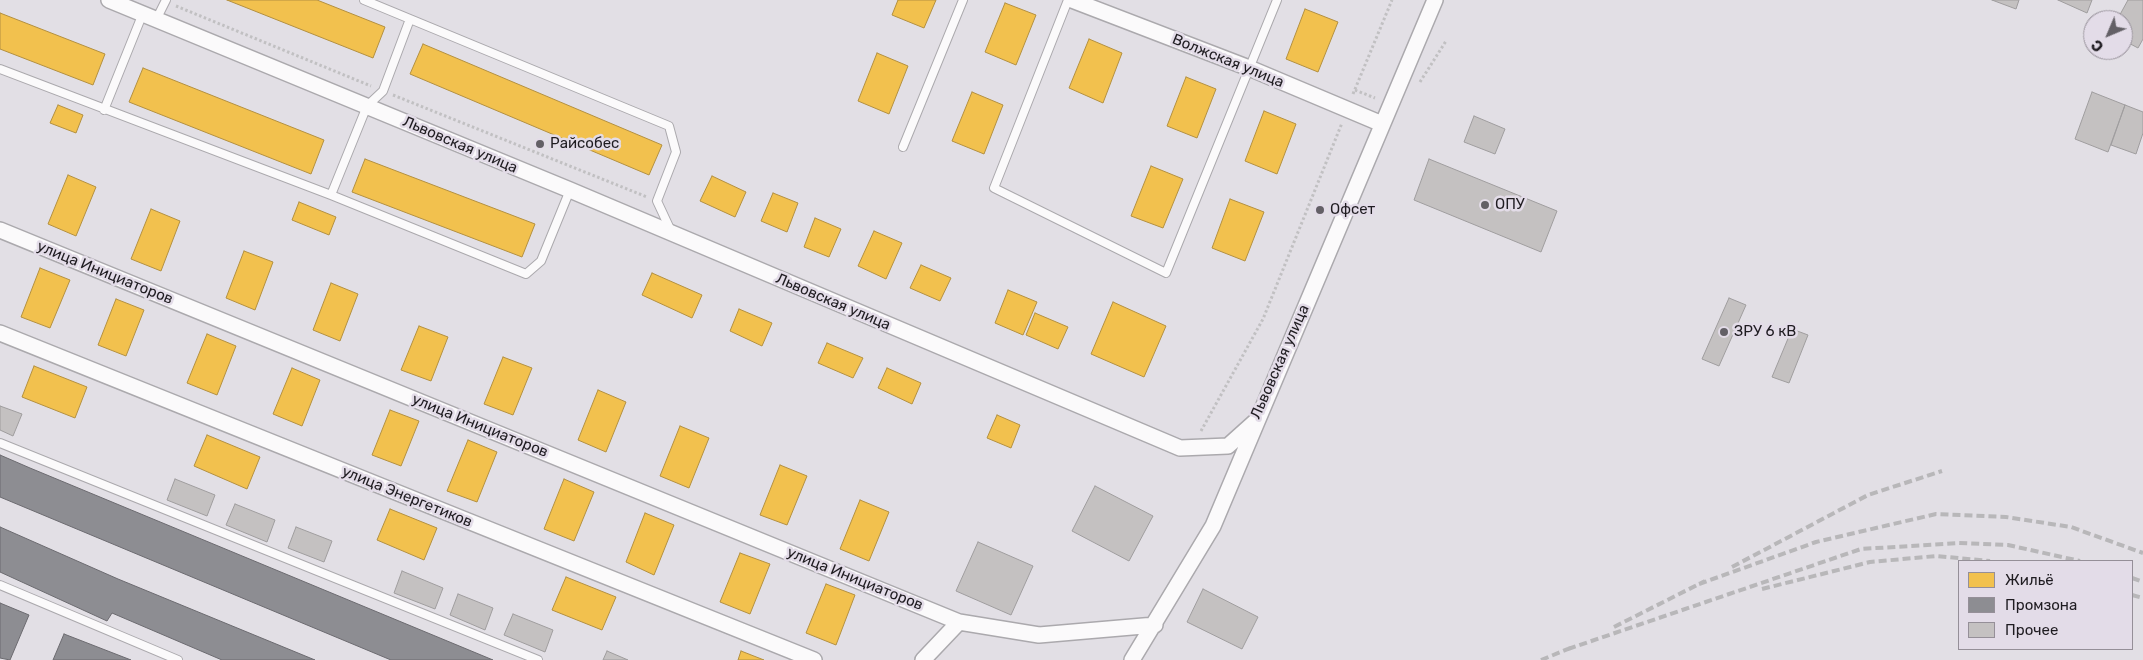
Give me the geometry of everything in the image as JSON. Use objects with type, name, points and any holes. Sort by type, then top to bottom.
[{"type":"street","points":[[109,0],[143,13]]},
{"type":"street","name":"Волжская улица","points":[[1070,0],[1249,68],[1382,124]]},
{"type":"street","name":"Львовская улица","points":[[157,18],[1180,448],[1228,446],[1257,420],[1435,0]]},
{"type":"street","name":"улица Инициаторов","points":[[0,230],[959,622],[1039,635],[1155,626]]},
{"type":"street","name":"улица Энергетиков","points":[[0,333],[814,660]]},
{"type":"street","points":[[1132,660],[1155,626],[1213,526],[1257,420]]},
{"type":"street","points":[[923,660],[959,622]]},
{"type":"lane","points":[[364,0],[669,126],[676,152],[657,201],[673,234]]},
{"type":"lane","points":[[903,146],[964,0]]},
{"type":"lane","points":[[1070,0],[994,188],[1166,273],[1277,0]]},
{"type":"lane","points":[[104,110],[143,13],[157,18],[166,1]]},
{"type":"lane","points":[[331,195],[367,106],[383,91],[410,19]]},
{"type":"lane","points":[[0,68],[104,110],[331,195],[526,274],[541,261],[570,190]]},
{"type":"lane","points":[[0,443],[538,660]]},
{"type":"lane","points":[[0,585],[178,660]]},
{"type":"path","points":[[1198,437],[1263,318],[1392,0]]},
{"type":"path","points":[[166,1],[657,201]]},
{"type":"building: Жильё","points":[[227,0],[317,0],[385,27],[373,58]]},
{"type":"building: Жильё","points":[[898,0],[936,0],[924,28],[892,15]]},
{"type":"building: Жильё","points":[[1005,3],[1036,15],[1016,65],[985,52]]},
{"type":"building: Жильё","points":[[1305,9],[1338,22],[1318,72],[1286,59]]},
{"type":"building: Жильё","points":[[0,13],[105,54],[93,85],[0,49]]},
{"type":"building: Жильё","points":[[1089,39],[1122,53],[1103,103],[1069,88]]},
{"type":"building: Жильё","points":[[423,44],[662,145],[649,175],[410,74]]},
{"type":"building: Жильё","points":[[877,53],[908,66],[889,114],[858,101]]},
{"type":"building: Жильё","points":[[143,68],[324,140],[311,174],[129,102]]},
{"type":"building: Жильё","points":[[1186,77],[1216,89],[1197,138],[1167,126]]},
{"type":"building: Жильё","points":[[972,92],[1003,105],[984,154],[952,141]]},
{"type":"building: Жильё","points":[[58,105],[83,115],[76,133],[50,123]]},
{"type":"building: Жильё","points":[[1264,111],[1296,124],[1277,174],[1245,161]]},
{"type":"building: Жильё","points":[[365,159],[535,224],[522,257],[352,192]]},
{"type":"building: Жильё","points":[[1151,166],[1183,179],[1163,228],[1131,216]]},
{"type":"building: Жильё","points":[[68,175],[96,187],[76,236],[48,224]]},
{"type":"building: Жильё","points":[[712,176],[746,192],[735,217],[700,201]]},
{"type":"building: Жильё","points":[[773,193],[798,203],[787,232],[761,221]]},
{"type":"building: Жильё","points":[[1230,199],[1264,212],[1245,261],[1212,248]]},
{"type":"building: Жильё","points":[[299,202],[336,217],[329,235],[292,220]]},
{"type":"building: Жильё","points":[[151,209],[180,221],[161,271],[131,259]]},
{"type":"building: Жильё","points":[[815,218],[841,229],[829,257],[804,247]]},
{"type":"building: Жильё","points":[[874,231],[902,243],[886,279],[858,266]]},
{"type":"building: Жильё","points":[[244,251],[273,262],[255,310],[226,298]]},
{"type":"building: Жильё","points":[[921,265],[951,278],[940,301],[910,288]]},
{"type":"building: Жильё","points":[[40,268],[70,280],[50,328],[21,317]]},
{"type":"building: Жильё","points":[[652,273],[702,295],[692,318],[642,295]]},
{"type":"building: Жильё","points":[[331,283],[358,294],[340,341],[313,330]]},
{"type":"building: Жильё","points":[[1008,290],[1037,302],[1023,335],[995,323]]},
{"type":"building: Жильё","points":[[116,299],[144,310],[126,356],[98,345]]},
{"type":"building: Жильё","points":[[1113,302],[1166,326],[1144,377],[1091,354]]},
{"type":"building: Жильё","points":[[739,309],[772,323],[762,346],[730,331]]},
{"type":"building: Жильё","points":[[1035,313],[1068,327],[1058,349],[1026,335]]},
{"type":"building: Жильё","points":[[419,326],[448,337],[431,381],[401,370]]},
{"type":"building: Жильё","points":[[207,334],[236,346],[217,395],[187,383]]},
{"type":"building: Жильё","points":[[827,343],[863,358],[853,378],[818,363]]},
{"type":"building: Жильё","points":[[503,357],[532,368],[513,415],[484,404]]},
{"type":"building: Жильё","points":[[34,366],[87,387],[75,418],[22,397]]},
{"type":"building: Жильё","points":[[292,368],[320,380],[302,426],[273,414]]},
{"type":"building: Жильё","points":[[887,368],[921,383],[912,404],[878,388]]},
{"type":"building: Жильё","points":[[598,390],[626,402],[606,452],[578,440]]},
{"type":"building: Жильё","points":[[390,410],[419,421],[401,466],[372,455]]},
{"type":"building: Жильё","points":[[997,415],[1020,425],[1011,448],[987,438]]},
{"type":"building: Жильё","points":[[680,426],[709,438],[689,488],[660,476]]},
{"type":"building: Жильё","points":[[207,435],[260,457],[247,489],[194,466]]},
{"type":"building: Жильё","points":[[468,440],[497,452],[477,502],[447,491]]},
{"type":"building: Жильё","points":[[780,465],[807,476],[787,525],[760,515]]},
{"type":"building: Жильё","points":[[564,479],[594,492],[574,541],[544,529]]},
{"type":"building: Жильё","points":[[860,500],[889,512],[869,561],[840,549]]},
{"type":"building: Жильё","points":[[390,509],[437,528],[424,560],[377,540]]},
{"type":"building: Жильё","points":[[645,513],[674,525],[654,575],[626,562]]},
{"type":"building: Жильё","points":[[740,553],[770,564],[750,614],[720,602]]},
{"type":"building: Жильё","points":[[566,577],[616,597],[602,630],[552,610]]},
{"type":"building: Жильё","points":[[826,584],[855,595],[836,645],[806,633]]},
{"type":"building: Жильё","points":[[741,651],[764,660],[738,660]]},
{"type":"building: Промзона","points":[[0,455],[493,660],[391,660],[0,497]]},
{"type":"building: Промзона","points":[[0,527],[118,579],[315,660],[222,660],[112,613],[107,621],[0,572]]},
{"type":"building: Промзона","points":[[0,603],[29,615],[10,660],[0,658]]},
{"type":"building: Промзона","points":[[64,634],[131,660],[53,660]]},
{"type":"building: Прочее","points":[[1992,0],[2019,0],[2016,9]]},
{"type":"building: Прочее","points":[[2058,0],[2092,0],[2088,10],[2083,11]]},
{"type":"building: Прочее","points":[[2128,0],[2143,0],[2143,39],[2138,48],[2133,45],[2133,10],[2122,10]]},
{"type":"building: Прочее","points":[[2092,92],[2125,105],[2108,152],[2075,139]]},
{"type":"building: Прочее","points":[[2125,105],[2143,112],[2143,133],[2136,154],[2111,145]]},
{"type":"building: Прочее","points":[[1474,116],[1505,129],[1495,154],[1464,142]]},
{"type":"building: Прочее","name":"ОПУ","points":[[1429,159],[1557,211],[1541,252],[1414,200]]},
{"type":"building: Прочее","name":"ЗРУ 6 кВ","points":[[1729,298],[1746,305],[1719,366],[1702,359]]},
{"type":"building: Прочее","name":"ЗРУ 6 кВ","points":[[1792,329],[1808,335],[1789,383],[1772,377]]},
{"type":"building: Прочее","points":[[0,406],[22,414],[13,436],[0,430]]},
{"type":"building: Прочее","points":[[175,479],[215,495],[207,516],[167,500]]},
{"type":"building: Прочее","points":[[1095,486],[1153,516],[1129,561],[1072,531]]},
{"type":"building: Прочее","points":[[235,504],[275,520],[267,542],[226,525]]},
{"type":"building: Прочее","points":[[296,527],[332,541],[324,562],[288,548]]},
{"type":"building: Прочее","points":[[978,542],[1033,566],[1011,615],[956,591]]},
{"type":"building: Прочее","points":[[402,571],[443,588],[435,609],[394,593]]},
{"type":"building: Прочее","points":[[1203,589],[1258,617],[1242,649],[1187,622]]},
{"type":"building: Прочее","points":[[458,594],[493,608],[485,630],[450,615]]},
{"type":"building: Прочее","points":[[513,614],[553,630],[545,652],[504,635]]},
{"type":"building: Прочее","points":[[607,651],[628,660],[603,660]]},
{"type":"railway","points":[[1732,567],[1868,495],[1942,471]]},
{"type":"railway","points":[[1699,584],[1816,542],[1936,514],[2006,517],[2071,527],[2143,553]]},
{"type":"railway","points":[[1568,649],[1861,549],[1959,543],[2008,545],[2076,560]]},
{"type":"railway","points":[[1762,589],[1870,562],[1936,556],[1979,560]]},
{"type":"railway","points":[[2133,578],[2143,582]]},
{"type":"railway","points":[[1614,627],[1705,581]]},
{"type":"railway","points":[[2133,595],[2143,598]]},
{"type":"railway","points":[[1541,660],[1573,647]]},
{"type":"place","name":"Райсобес","points":[[540,144]]},
{"type":"place","name":"ОПУ","points":[[1485,205]]},
{"type":"place","name":"Офсет","points":[[1320,210]]},
{"type":"place","name":"ЗРУ 6 кВ","points":[[1724,332]]}]
